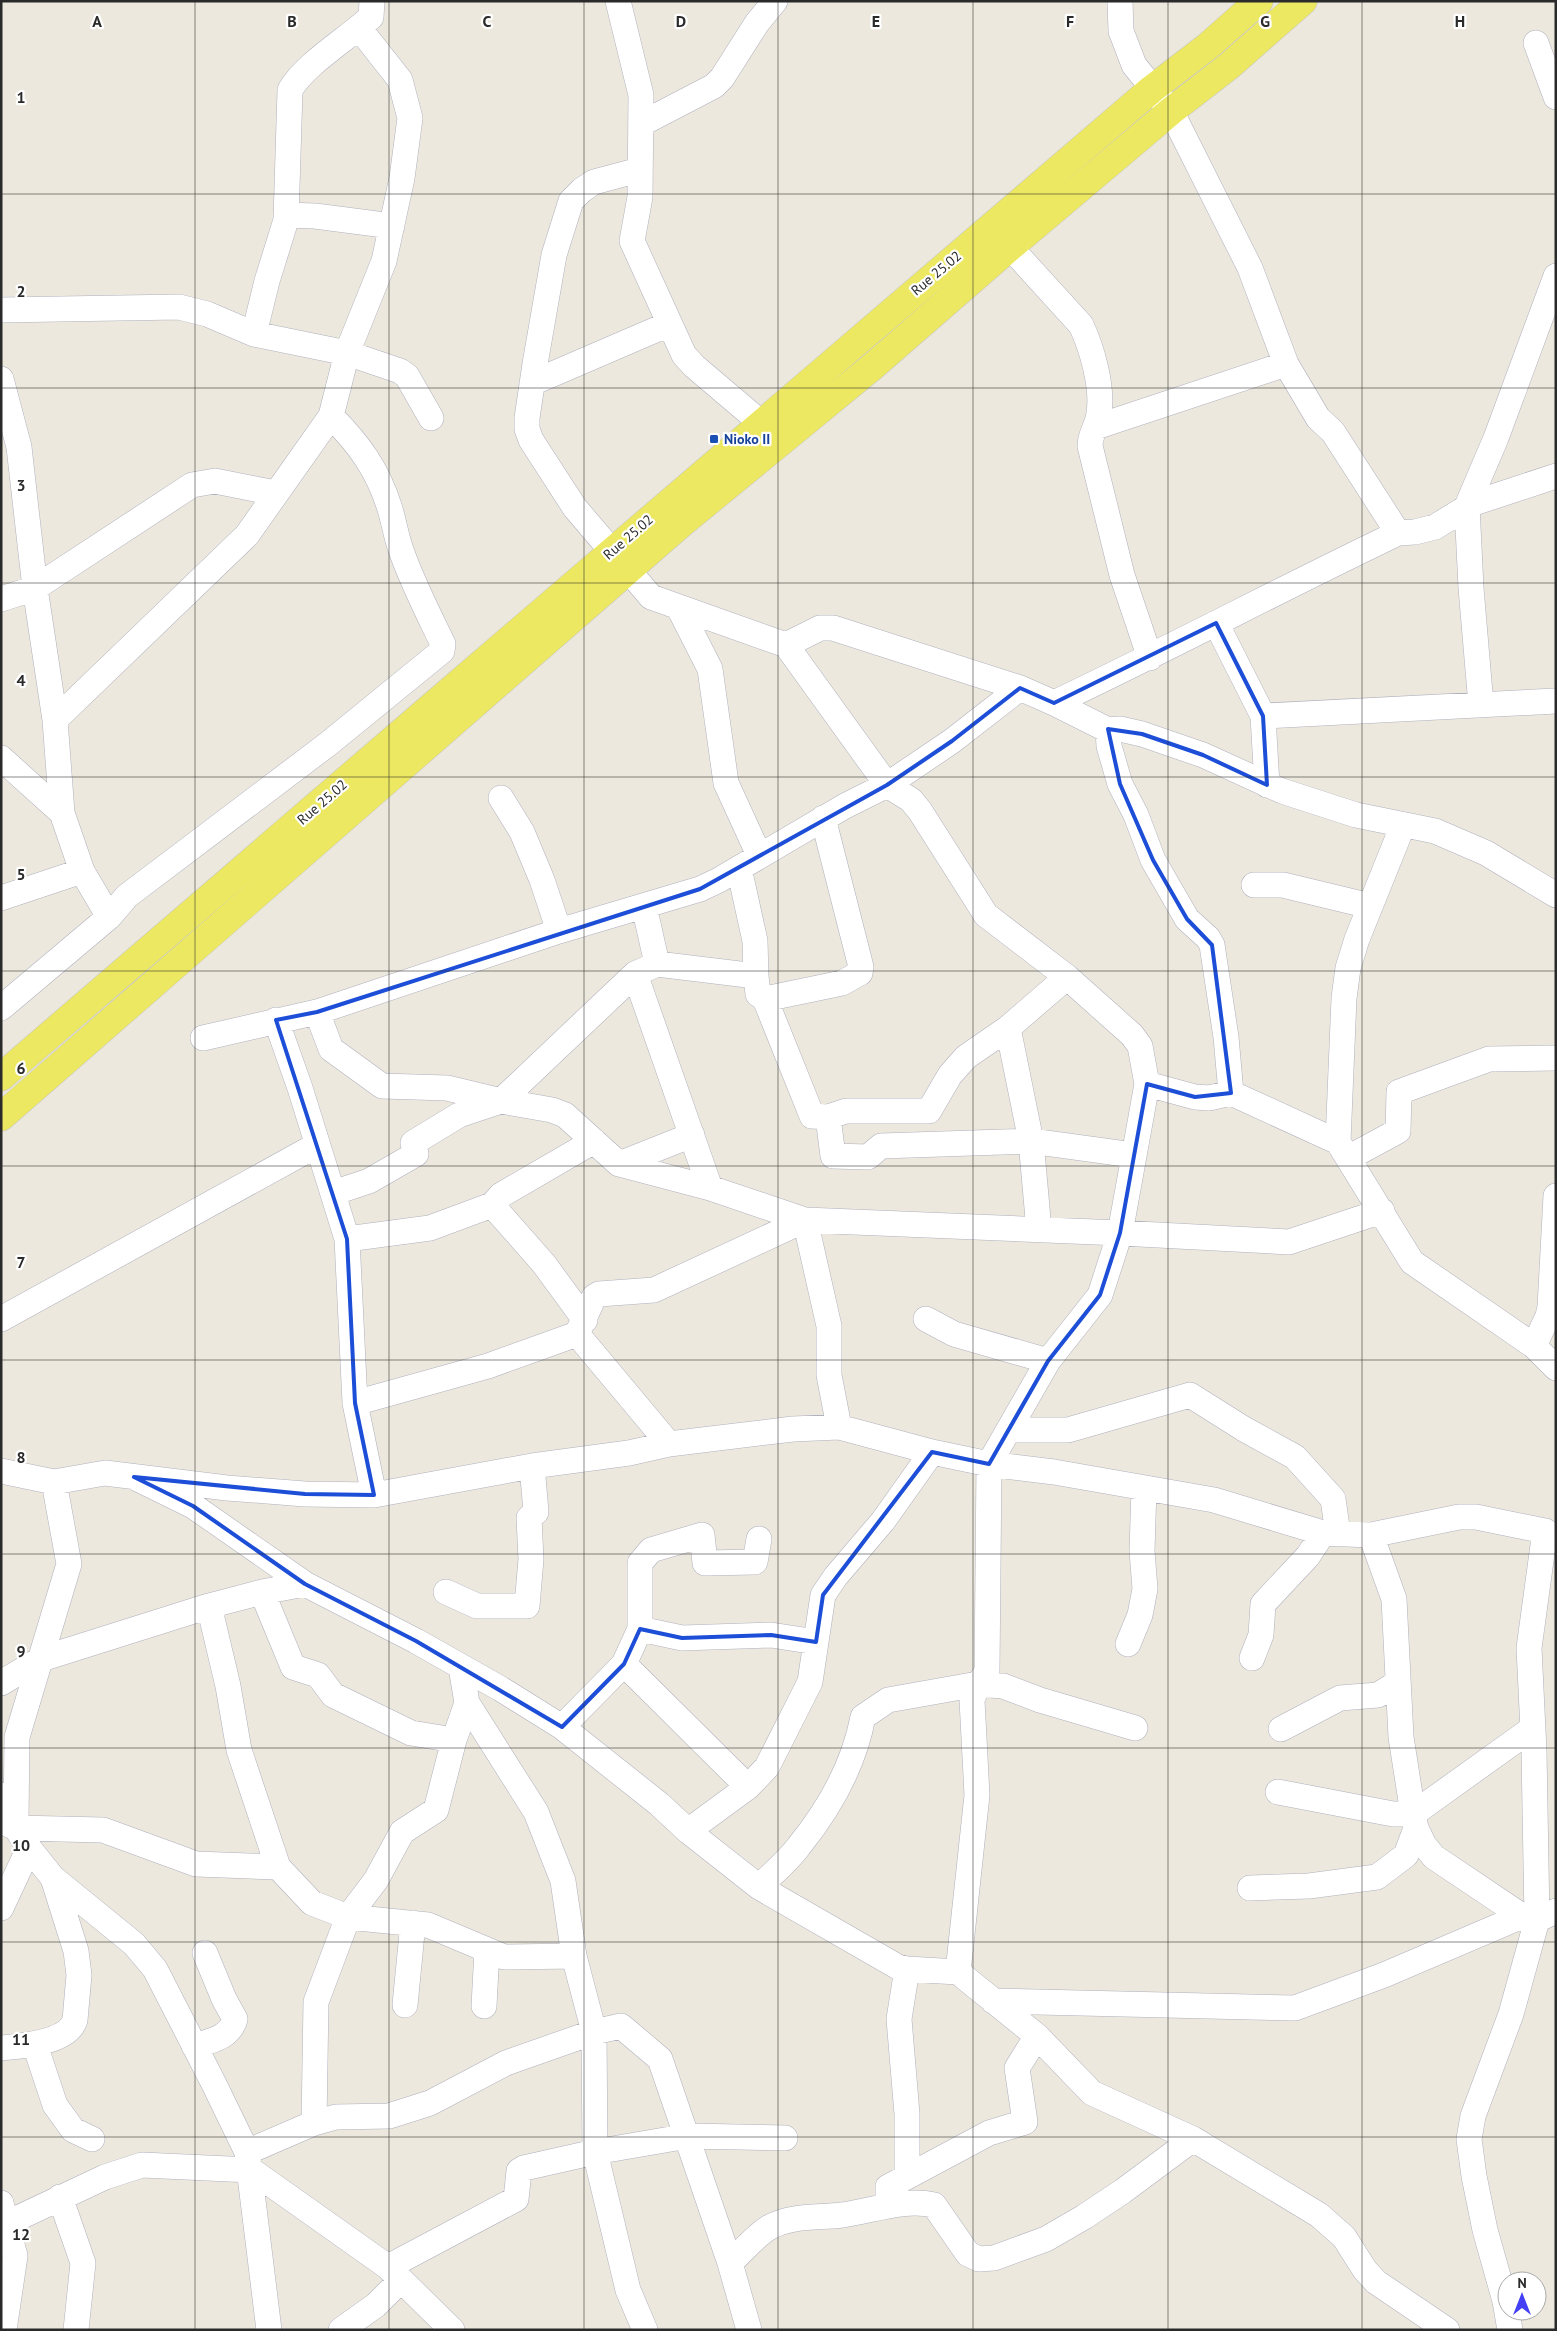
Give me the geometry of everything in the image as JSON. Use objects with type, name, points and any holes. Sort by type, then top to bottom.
[{"type":"main road","name":"Rue 25.02","points":[[1,1077],[565,593],[619,562],[760,422],[1152,89],[1259,1]]},
{"type":"main road","points":[[1,1117],[619,562],[682,522],[872,367],[1010,247],[1171,111],[1229,66],[1303,1]]},
{"type":"street","points":[[254,334],[286,215],[290,90],[294,83],[321,58],[371,17],[372,1]]},
{"type":"street","points":[[618,1],[641,95],[640,197],[632,241],[684,355],[694,366],[760,422]]},
{"type":"street","points":[[641,124],[714,86],[722,78],[757,23],[775,1]]},
{"type":"street","points":[[1120,1],[1121,30],[1134,65],[1171,111],[1250,268],[1286,364],[1318,418],[1334,432],[1398,533]]},
{"type":"street","points":[[55,720],[246,535],[331,416],[347,353],[384,261],[402,178],[410,112],[400,80],[359,28]]},
{"type":"street","points":[[1536,43],[1556,97]]},
{"type":"street","points":[[639,170],[594,182],[571,201],[554,255],[532,383],[527,418],[527,429],[531,440],[575,508],[619,562],[651,597],[786,645],[887,785],[911,800],[920,811],[986,915],[1067,977],[1124,1028],[1140,1046],[1147,1084],[1120,1232],[1100,1295],[1048,1361],[989,1464],[987,1672],[973,1694],[972,1712],[977,1795],[958,1972]]},
{"type":"street","points":[[286,215],[315,216],[392,226]]},
{"type":"street","points":[[1010,247],[1081,325],[1088,340],[1100,397],[1096,427],[1090,437],[1090,446],[1122,575],[1150,658]]},
{"type":"street","points":[[1481,705],[1471,588],[1467,506],[1496,438],[1556,276]]},
{"type":"street","points":[[1,310],[179,307],[207,314],[254,334],[347,353],[400,371],[407,376],[431,418]]},
{"type":"street","points":[[532,383],[669,324]]},
{"type":"street","points":[[1096,427],[1286,364]]},
{"type":"street","points":[[1,379],[10,448],[35,588],[55,720],[62,813],[82,871],[109,918]]},
{"type":"street","points":[[1,1008],[109,918],[127,896],[328,744],[442,651],[443,644],[412,580],[400,548],[390,508],[378,478],[355,439],[331,416]]},
{"type":"street","points":[[1054,703],[1150,658],[1303,578],[1398,533],[1415,532],[1435,527],[1467,506],[1556,476]]},
{"type":"street","points":[[1,599],[35,588],[192,485],[215,481],[275,493]]},
{"type":"street","points":[[679,608],[710,669],[726,782],[749,862],[758,994],[766,999],[812,1116],[828,1117],[846,1111],[929,1111],[950,1075],[966,1057],[1008,1028],[1067,977]]},
{"type":"street","points":[[1216,623],[1263,716],[1266,785]]},
{"type":"street","points":[[786,645],[820,628],[833,628],[1020,688],[1108,730],[1120,729],[1142,734],[1203,755],[1266,785],[1356,815],[1435,831],[1486,852],[1556,895]]},
{"type":"street","points":[[203,1038],[317,1012],[559,931],[700,888],[749,862],[823,818],[887,785],[952,742],[1020,688]]},
{"type":"street","points":[[1263,716],[1556,701]]},
{"type":"street","points":[[1108,730],[1109,746],[1120,784],[1136,815],[1153,860],[1187,919],[1208,938],[1212,945],[1226,1037],[1231,1093]]},
{"type":"street","points":[[1,758],[62,813]]},
{"type":"street","points":[[502,798],[522,832],[542,880],[559,931]]},
{"type":"street","points":[[766,999],[842,983],[860,973],[861,968],[823,818]]},
{"type":"street","points":[[1343,1150],[1344,998],[1348,968],[1370,906],[1403,825]]},
{"type":"street","points":[[1,898],[82,871]]},
{"type":"street","points":[[1254,885],[1283,885],[1370,906]]},
{"type":"street","points":[[644,906],[646,969],[692,1136],[710,1188]]},
{"type":"street","points":[[333,1193],[370,1181],[416,1154],[413,1143],[459,1115],[501,1101],[646,969],[756,976]]},
{"type":"street","points":[[317,1012],[331,1049],[382,1086],[447,1088],[501,1101],[552,1110],[565,1115],[619,1164],[710,1188],[805,1220],[1120,1232],[1289,1242],[1382,1211]]},
{"type":"street","points":[[276,1020],[300,1088],[347,1239],[355,1404],[374,1495]]},
{"type":"street","points":[[1008,1028],[1031,1141],[1038,1230]]},
{"type":"street","points":[[1343,1150],[1398,1131],[1398,1092],[1489,1059],[1556,1058]]},
{"type":"street","points":[[1147,1084],[1195,1097],[1209,1098],[1231,1093],[1343,1150],[1412,1262],[1534,1346],[1556,1368]]},
{"type":"street","points":[[828,1117],[833,1156],[868,1157],[881,1146],[1031,1141],[1133,1155]]},
{"type":"street","points":[[619,1164],[692,1136]]},
{"type":"street","points":[[347,1239],[430,1228],[492,1205],[501,1195],[594,1141]]},
{"type":"street","points":[[1,1320],[317,1145]]},
{"type":"street","points":[[1534,1346],[1548,1316],[1550,1307],[1556,1197]]},
{"type":"street","points":[[492,1205],[544,1264],[581,1327],[669,1444]]},
{"type":"street","points":[[355,1404],[488,1366],[581,1327],[594,1298],[599,1294],[654,1290],[805,1220]]},
{"type":"street","points":[[805,1220],[829,1326],[829,1375],[839,1427]]},
{"type":"street","points":[[926,1319],[954,1334],[1048,1361]]},
{"type":"street","points":[[1009,1430],[1068,1430],[1190,1394],[1244,1429],[1295,1457],[1333,1499],[1330,1534],[1263,1604],[1261,1635],[1252,1658]]},
{"type":"street","points":[[1,1471],[54,1482],[105,1473],[305,1494],[374,1495],[532,1466],[629,1453],[669,1444],[793,1429],[839,1427],[932,1452],[989,1464],[1054,1472],[1214,1500],[1330,1534],[1371,1535],[1459,1517],[1476,1517],[1550,1534],[1529,1648],[1542,1906],[1510,2014],[1473,2116],[1469,2139],[1485,2230],[1505,2301],[1510,2330]]},
{"type":"street","points":[[688,1831],[748,1787],[767,1767],[810,1682],[823,1595],[836,1576],[883,1521],[932,1452]]},
{"type":"street","points":[[446,1592],[477,1606],[527,1606],[531,1559],[529,1518],[536,1512],[532,1466]]},
{"type":"street","points":[[134,1477],[193,1506],[305,1584],[416,1641],[501,1689],[562,1727],[759,1887],[898,1967],[958,1972],[1037,2036],[1092,2093],[1193,2139],[1319,2215],[1344,2237],[1365,2270],[1376,2282],[1447,2330]]},
{"type":"street","points":[[1,1908],[16,1832],[17,1737],[69,1564],[54,1482]]},
{"type":"street","points":[[1128,1644],[1140,1615],[1145,1589],[1142,1551],[1144,1488]]},
{"type":"street","points":[[562,1727],[624,1664],[640,1629],[640,1563],[645,1555],[651,1550],[702,1534],[705,1563],[756,1562],[759,1539]]},
{"type":"street","points":[[1371,1535],[1394,1600],[1401,1737],[1414,1821],[1424,1845],[1434,1857],[1542,1906]]},
{"type":"street","points":[[1,1683],[41,1659],[209,1606],[262,1592],[305,1584]]},
{"type":"street","points":[[262,1592],[293,1667],[318,1675],[332,1695],[411,1733],[454,1740]]},
{"type":"street","points":[[209,1606],[228,1686],[239,1750],[278,1867],[312,1903],[348,1917],[428,1925],[504,1957],[574,1956]]},
{"type":"street","points":[[640,1629],[682,1638],[771,1635],[816,1642]]},
{"type":"street","points":[[624,1664],[748,1787]]},
{"type":"street","points":[[461,1667],[467,1703],[536,1812],[563,1882],[574,1956],[594,2032],[595,2152],[628,2290],[646,2330]]},
{"type":"street","points":[[1281,1729],[1340,1698],[1378,1695],[1397,1683]]},
{"type":"street","points":[[759,1887],[799,1847],[822,1813],[857,1746],[863,1717],[888,1700],[978,1684],[1002,1686],[1040,1700],[1135,1728]]},
{"type":"street","points":[[314,2123],[316,2002],[348,1917],[376,1880],[402,1832],[436,1810],[454,1740],[467,1703]]},
{"type":"street","points":[[1250,1888],[1309,1886],[1377,1877],[1406,1855],[1414,1821],[1533,1728]]},
{"type":"street","points":[[1278,1792],[1393,1814],[1414,1821]]},
{"type":"street","points":[[1,1795],[16,1832],[53,1878],[134,1944],[155,1969],[194,2046],[249,2161],[257,2242],[269,2330]]},
{"type":"street","points":[[16,1832],[103,1830],[196,1864],[278,1867]]},
{"type":"street","points":[[1,2048],[35,2045],[68,2031],[74,2026],[76,2020],[79,1975],[76,1951],[53,1878]]},
{"type":"street","points":[[994,2001],[1295,2008],[1384,1975],[1542,1906]]},
{"type":"street","points":[[405,2005],[413,1923]]},
{"type":"street","points":[[484,2006],[487,1950]]},
{"type":"street","points":[[194,2046],[223,2036],[233,2026],[235,2019],[224,1999],[205,1953]]},
{"type":"street","points":[[907,2177],[906,2114],[899,2019],[908,1969]]},
{"type":"street","points":[[4,2330],[15,2256],[3,2218],[60,2198],[105,2177],[142,2165],[249,2161],[314,2123],[336,2117],[390,2116],[430,2103],[506,2064],[594,2032],[621,2026],[660,2059],[730,2263],[748,2330]]},
{"type":"street","points":[[888,2206],[888,2187],[989,2134],[1025,2122],[1017,2068],[1037,2036]]},
{"type":"street","points":[[35,2045],[55,2105],[73,2130],[92,2139]]},
{"type":"street","points":[[341,2330],[376,2305],[395,2274],[516,2199],[519,2171],[524,2168],[595,2152],[688,2136],[785,2138]]},
{"type":"street","points":[[730,2263],[768,2227],[789,2220],[842,2215],[888,2206],[917,2203],[934,2205],[968,2254],[979,2259],[987,2259],[1054,2235],[1123,2191],[1193,2139]]},
{"type":"street","points":[[249,2161],[395,2274],[452,2330]]},
{"type":"street","points":[[60,2198],[83,2263],[76,2330]]},
{"type":"highlighted area","points":[[1216,623],[1263,716],[1267,785],[1203,755],[1142,734],[1108,729],[1120,784],[1153,860],[1187,919],[1212,945],[1231,1093],[1195,1097],[1147,1084],[1120,1233],[1100,1295],[1048,1361],[989,1464],[932,1452],[823,1595],[816,1642],[771,1635],[682,1638],[640,1629],[624,1664],[562,1727],[416,1641],[305,1584],[193,1506],[134,1477],[305,1494],[374,1495],[355,1403],[347,1239],[276,1020],[317,1012],[700,889],[887,785],[952,741],[1020,688],[1054,703]]},
{"type":"place","name":"Nioko II","points":[[714,439]]}]
